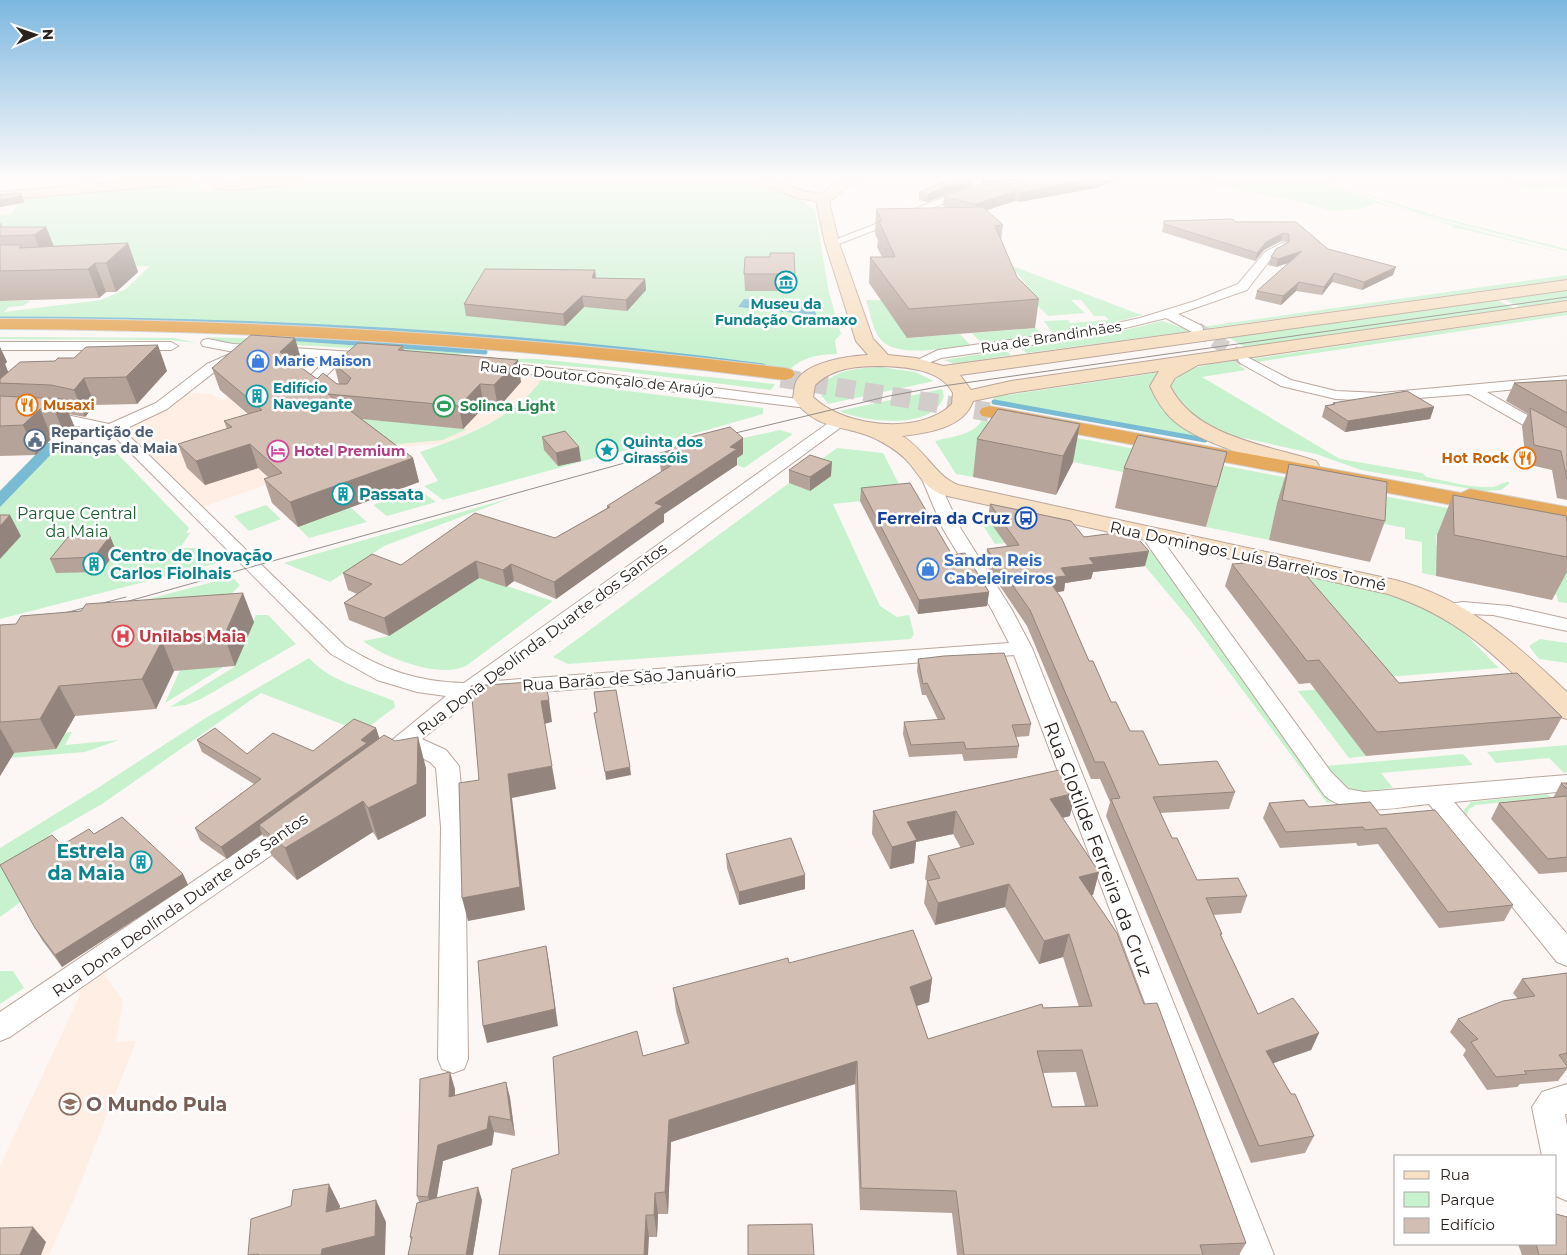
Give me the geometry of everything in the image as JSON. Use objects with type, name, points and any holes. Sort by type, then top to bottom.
[{"type":"highway","points":[[164,324],[357,331],[586,350],[783,376],[494,345],[336,334],[194,328],[0,326],[164,324]]},
{"type":"highway","points":[[47,327],[194,336],[208,343]]},
{"type":"highway","points":[[455,357],[500,355],[614,357]]},
{"type":"highway","points":[[1567,514],[990,409],[1567,520]]},
{"type":"main road","points":[[831,238],[865,341],[883,360]]},
{"type":"main road","points":[[940,372],[1567,285]]},
{"type":"main road","points":[[964,396],[996,389],[1567,306]]},
{"type":"main road","points":[[858,360],[865,341]]},
{"type":"main road","points":[[858,360],[883,360],[916,364],[940,372],[958,384],[964,396],[961,407],[950,416],[929,425],[898,430],[874,429],[840,422],[824,416],[807,404],[803,398],[803,388],[810,377],[826,368],[858,360]]},
{"type":"main road","points":[[1196,360],[1168,374],[1160,386],[1163,400],[1176,414],[1199,428],[1232,442],[1308,466]]},
{"type":"main road","points":[[914,455],[916,440],[929,425]]},
{"type":"main road","name":"Rua Clotilde Ferreira da Cruz","points":[[874,429],[904,446],[914,455],[930,479]]},
{"type":"main road","name":"Rua Domingos Luís Barreiros Tomé","points":[[930,479],[944,488],[962,493],[1395,588],[1422,596],[1451,609]]},
{"type":"main road","points":[[1451,609],[1490,636],[1567,709]]},
{"type":"street","points":[[832,243],[846,238]]},
{"type":"street","name":"Rua de Brandinhães","points":[[916,364],[938,354],[1087,334],[1167,314],[1244,288],[1263,264],[1266,255],[1273,248],[1282,246]]},
{"type":"street","points":[[1167,314],[1197,329]]},
{"type":"street","points":[[208,343],[222,347],[386,358]]},
{"type":"street","points":[[187,385],[191,376],[207,357],[210,350],[208,343]]},
{"type":"street","points":[[0,346],[171,346]]},
{"type":"street","points":[[111,429],[164,405],[187,385],[229,358],[272,351]]},
{"type":"street","points":[[340,354],[316,377],[348,401]]},
{"type":"street","points":[[1245,360],[1286,383],[1336,394],[1382,397],[1567,380]]},
{"type":"street","name":"Rua do Doutor Gonçalo de Araújo","points":[[480,365],[601,377],[807,404]]},
{"type":"street","points":[[1472,389],[1566,444]]},
{"type":"street","name":"Rua Barão de São Januário","points":[[0,417],[54,417],[111,429],[127,438],[250,564],[338,650],[361,667],[425,688],[469,690],[1022,648]]},
{"type":"street","name":"Rua Dona Deolínda Duarte dos Santos","points":[[372,768],[408,741],[424,724],[469,690],[840,422]]},
{"type":"street","name":"Rua Clotilde Ferreira da Cruz","points":[[930,479],[940,509],[1002,610],[1022,648],[1054,735],[1258,1255]]},
{"type":"street","points":[[1149,534],[1336,794],[1354,802],[1567,783]]},
{"type":"street","name":"Rua Domingos Luís Barreiros Tomé","points":[[1451,609],[1463,607],[1500,611],[1567,625]]},
{"type":"street","points":[[408,741],[438,756],[447,766],[453,827],[453,1059]]},
{"type":"street","points":[[1436,796],[1567,954]]},
{"type":"street","name":"Rua Dona Deolínda Duarte dos Santos","points":[[0,1028],[215,882],[308,816]]},
{"type":"street","points":[[1567,1099],[1553,1102],[1548,1107],[1552,1136],[1567,1184]]},
{"type":"shaded area","points":[[420,361],[548,373],[518,406],[496,420],[445,443],[368,450],[199,508],[114,429],[182,392],[212,394],[221,400],[228,398],[258,424]]},
{"type":"shaded area","name":"O Mundo Pula","points":[[102,971],[123,1001],[116,1042],[136,1041],[75,1197],[49,1255],[0,1255],[0,1166],[80,995],[77,988]]},
{"type":"green space","points":[[0,238],[820,238],[829,293],[841,334],[835,340],[837,354],[812,357],[790,369],[593,345],[396,329],[198,321],[0,318],[0,301],[30,301],[23,306],[9,307],[4,312],[101,300],[126,289],[150,266],[122,267],[0,248]]},
{"type":"green space","points":[[1499,238],[1504,238],[1567,254]]},
{"type":"green space","points":[[1514,238],[1521,238],[1567,249],[1567,251]]},
{"type":"green space","points":[[976,252],[1143,315],[1095,327],[1053,334],[1044,321],[1068,320],[1070,323],[1109,320],[1105,316],[1094,316],[1081,300],[1071,300],[1085,313],[1048,316],[1020,288],[1028,287],[1016,272],[1011,272]]},
{"type":"green space","points":[[1567,275],[1567,279],[1203,329],[1201,327]]},
{"type":"green space","points":[[1567,289],[1567,302],[1522,308],[1501,298]]},
{"type":"green space","points":[[1494,299],[1516,309],[1028,378],[1244,347],[1228,337]]},
{"type":"green space","points":[[866,300],[921,301],[907,338],[960,334],[970,345],[924,350],[899,349],[889,346],[881,340],[876,332]]},
{"type":"green space","points":[[1567,312],[1567,315],[1257,362],[1252,359]]},
{"type":"green space","points":[[1162,321],[1192,331],[1027,353],[1020,348],[1101,336]]},
{"type":"green space","points":[[1036,328],[1043,335],[981,343],[972,333]]},
{"type":"green space","points":[[0,337],[174,338],[197,343],[170,340],[0,339]]},
{"type":"green space","points":[[207,337],[313,340],[484,352],[437,357],[395,351],[263,343],[232,345]]},
{"type":"green space","points":[[1005,350],[1011,355],[954,364],[944,360]]},
{"type":"green space","points":[[469,358],[538,359],[775,384],[771,390],[603,369]]},
{"type":"green space","points":[[1233,361],[1246,370],[1202,377],[1340,459],[1422,473],[1427,477],[1467,485],[1491,487],[1507,482],[1509,484],[1501,490],[1483,491],[1361,470],[1316,454],[1234,436],[1210,427],[1187,413],[1172,390],[1171,381],[1173,383],[1184,372],[1200,366]]},
{"type":"green space","points":[[880,367],[915,372],[934,381],[828,404],[821,395],[821,389],[832,377],[855,369]]},
{"type":"green space","points":[[1155,373],[1159,374],[1152,390],[1160,406],[1182,425],[1206,439],[992,401],[995,397]]},
{"type":"green space","points":[[541,380],[763,408],[763,414],[443,500],[424,486],[438,481],[420,452],[470,433],[502,416],[530,394]]},
{"type":"green space","points":[[942,389],[944,396],[938,407],[927,415],[913,419],[897,421],[880,420],[850,415],[839,411]]},
{"type":"green space","points":[[335,415],[467,429],[443,440],[377,446]]},
{"type":"green space","points":[[982,420],[1500,518],[1567,563],[1567,603],[1558,602],[1557,595],[1548,593],[1546,557],[1436,535],[1436,545],[1438,546],[1436,576],[1422,573],[1422,542],[1405,539],[1405,528],[1277,503],[1269,540],[1206,527],[1216,491],[994,446],[973,477],[956,474],[935,441],[968,432]]},
{"type":"green space","points":[[780,430],[793,434],[744,468],[730,462],[729,441]]},
{"type":"green space","name":"Parque Central da Maia","points":[[79,442],[108,444],[189,528],[186,533],[190,533],[180,548],[204,548],[218,563],[0,619],[0,491],[47,443],[62,443],[59,447],[75,447]]},
{"type":"green space","points":[[837,448],[883,453],[901,488],[920,495],[833,504],[880,606],[897,617],[909,615],[914,634],[911,639],[568,664],[553,657],[789,483],[810,491],[831,476],[810,468]]},
{"type":"green space","points":[[418,489],[436,502],[387,516],[373,505]]},
{"type":"green space","points":[[514,497],[384,546],[330,582],[284,563]]},
{"type":"green space","points":[[266,505],[281,519],[249,531],[234,516]]},
{"type":"green space","points":[[350,507],[367,522],[309,538],[298,527]]},
{"type":"green space","points":[[982,514],[1107,541],[989,519],[1005,543],[995,544],[979,519]]},
{"type":"green space","points":[[1128,546],[1154,552],[1332,802],[1327,803],[1191,621]]},
{"type":"green space","points":[[1304,575],[1385,594],[1443,618],[1460,630],[1499,668],[1387,677]]},
{"type":"green space","points":[[232,577],[240,585],[220,606],[0,638]]},
{"type":"green space","points":[[479,577],[553,601],[466,666],[455,669],[442,670],[413,665],[385,654],[363,641],[389,636]]},
{"type":"green space","points":[[256,615],[268,615],[296,644],[201,699],[186,705],[170,707],[234,667]]},
{"type":"green space","points":[[1540,639],[1567,643],[1567,663],[1539,659],[1529,646]]},
{"type":"green space","points":[[309,658],[328,674],[394,701],[395,707],[362,732],[261,693],[102,804],[48,835],[59,846],[22,901],[0,917],[0,848],[204,719]]},
{"type":"green space","points":[[225,666],[165,703],[180,670]]},
{"type":"green space","points":[[1446,679],[1366,756],[1349,758],[1298,691]]},
{"type":"green space","points":[[72,732],[65,745],[119,740],[85,752],[11,758],[14,753],[56,749],[0,737]]},
{"type":"green space","points":[[1567,745],[1567,772],[1564,773],[1549,758],[1496,763],[1487,752]]},
{"type":"green space","points":[[1463,754],[1473,765],[1381,773],[1393,788],[1369,791],[1348,788],[1325,766]]},
{"type":"green space","points":[[1547,794],[1551,797],[1476,805],[1469,809],[1466,817],[1463,811],[1471,802]]},
{"type":"green space","points":[[0,971],[13,971],[24,988],[0,1004]]},
{"type":"water","points":[[744,299],[814,306],[816,315],[738,307]]},
{"type":"water","points":[[47,443],[62,443],[0,507],[0,491]]},
{"type":"building","points":[[886,238],[1000,238],[1017,277],[1039,299],[909,309],[870,257],[895,257]]},
{"type":"building","points":[[1208,238],[1274,238],[1266,242],[1257,253]]},
{"type":"building","points":[[1289,238],[1314,238],[1328,249],[1396,267],[1364,282],[1334,273],[1324,287],[1299,282],[1283,296],[1257,291],[1302,251],[1278,259],[1271,257],[1276,249],[1289,242]]},
{"type":"building","points":[[128,243],[106,263],[95,263],[88,269],[0,271],[0,245],[22,245],[19,248]]},
{"type":"building","points":[[770,253],[794,253],[795,274],[744,274],[745,257],[770,257]]},
{"type":"building","points":[[485,269],[595,270],[592,278],[645,279],[626,300],[582,296],[563,314],[464,304]]},
{"type":"building","points":[[251,335],[295,338],[280,352],[317,379],[323,373],[337,384],[347,384],[351,378],[334,364],[358,343],[403,346],[398,350],[518,360],[494,385],[480,384],[459,406],[328,394],[413,458],[290,502],[264,479],[282,473],[250,444],[196,461],[178,444],[232,427],[224,421],[262,410],[212,368]]},
{"type":"building","points":[[158,345],[126,377],[84,378],[74,390],[51,385],[0,383],[0,379],[20,362],[55,361],[58,358],[74,358],[86,347]]},
{"type":"building","points":[[1567,380],[1567,413],[1514,383]]},
{"type":"building","points":[[1407,391],[1434,407],[1348,421],[1325,406],[1335,404],[1333,403]]},
{"type":"building","points":[[0,396],[63,399],[54,409],[40,409],[23,425],[0,426]]},
{"type":"building","points":[[1530,408],[1567,428],[1567,479],[1561,451],[1534,445]]},
{"type":"building","points":[[998,409],[1080,424],[1063,456],[977,439]]},
{"type":"building","points":[[730,427],[743,438],[730,447],[737,449],[655,503],[663,506],[554,582],[511,564],[503,570],[476,561],[384,618],[344,603],[372,584],[343,573],[372,554],[401,565],[475,513],[555,538],[610,507],[607,506],[675,463],[659,457],[691,437]]},
{"type":"building","points":[[565,431],[579,447],[556,453],[542,437]]},
{"type":"building","points":[[1138,435],[1227,452],[1217,487],[1124,468]]},
{"type":"building","points":[[810,455],[832,462],[810,477],[789,470]]},
{"type":"building","points":[[1289,464],[1387,482],[1385,521],[1282,500]]},
{"type":"building","points":[[910,483],[952,555],[965,553],[989,592],[919,600],[861,488]]},
{"type":"building","points":[[1453,495],[1566,516],[1567,557],[1454,535]]},
{"type":"building","points":[[990,504],[1071,521],[1084,537],[1131,531],[1149,551],[1089,558],[1094,564],[1061,568],[1066,576],[1047,578],[1062,599],[1089,661],[1093,661],[1111,702],[1116,702],[1130,731],[1143,731],[1159,765],[1217,761],[1235,792],[1153,797],[1172,838],[1177,838],[1197,880],[1238,878],[1247,896],[1206,898],[1222,934],[1220,934],[1258,1014],[1293,998],[1319,1033],[1266,1051],[1291,1094],[1295,1094],[1314,1136],[1259,1146],[1111,799],[1120,798],[1104,762],[1095,762],[1030,610],[987,549],[1019,545]]},
{"type":"building","points":[[0,515],[10,515],[0,526]]},
{"type":"building","points":[[110,536],[94,557],[50,559],[68,537]]},
{"type":"building","points":[[1293,560],[1399,683],[1517,673],[1562,717],[1377,732],[1319,660],[1307,661],[1232,564]]},
{"type":"building","points":[[243,593],[224,636],[162,641],[142,679],[59,686],[40,719],[0,722],[0,625],[16,624],[21,616],[81,611],[86,604]]},
{"type":"building","points":[[1004,653],[1031,724],[1012,725],[1019,746],[966,749],[964,742],[911,745],[904,722],[945,719],[927,683],[923,684],[918,659]]},
{"type":"building","points":[[545,681],[549,700],[541,701],[552,766],[508,774],[520,887],[462,898],[459,783],[479,780],[471,686]]},
{"type":"building","points":[[616,690],[630,767],[605,772],[594,713],[597,712],[594,692]]},
{"type":"building","points":[[354,719],[376,728],[361,740],[367,743],[221,847],[195,828],[261,779],[197,740],[215,728],[247,754],[273,733],[313,751]]},
{"type":"building","points":[[384,735],[395,741],[418,737],[417,784],[368,808],[363,801],[285,848],[259,825]]},
{"type":"building","points":[[1059,770],[1075,793],[1050,799],[1099,872],[1079,877],[1117,933],[1144,1004],[1157,1003],[1246,1243],[1200,1245],[1203,1255],[964,1255],[956,1191],[861,1188],[857,1061],[669,1120],[665,1192],[655,1193],[654,1215],[646,1215],[644,1255],[499,1255],[512,1169],[559,1154],[553,1057],[637,1031],[643,1056],[689,1043],[673,988],[788,958],[789,963],[913,930],[932,979],[910,987],[928,1039],[1042,1004],[1043,1008],[1092,1006],[1069,934],[1044,941],[1009,884],[938,903],[927,881],[940,878],[928,856],[974,844],[956,811],[907,822],[917,840],[892,847],[873,811]],"holes":[[[1082,1050],[1098,1106],[1052,1107],[1037,1051]]]},
{"type":"building","points":[[1561,783],[1567,783],[1567,789]]},
{"type":"building","points":[[1567,796],[1567,857],[1548,859],[1499,803]]},
{"type":"building","points":[[1304,800],[1309,807],[1370,802],[1380,815],[1435,810],[1513,905],[1448,912],[1386,828],[1365,830],[1363,827],[1286,832],[1269,803]]},
{"type":"building","points":[[122,817],[183,874],[55,955],[35,928],[0,865],[52,835],[62,845],[89,829],[94,834]]},
{"type":"building","points":[[791,838],[805,875],[739,892],[726,854]]},
{"type":"building","points":[[546,946],[555,1009],[483,1026],[478,961]]},
{"type":"building","points":[[1567,973],[1567,1053],[1559,1055],[1567,1068],[1524,1071],[1527,1074],[1496,1077],[1471,1042],[1478,1039],[1458,1019],[1503,1001],[1535,996],[1522,979]]},
{"type":"building","points":[[450,1072],[449,1097],[506,1082],[511,1120],[489,1116],[487,1129],[438,1145],[428,1197],[417,1196],[420,1079]]},
{"type":"building","points":[[329,1184],[326,1212],[376,1200],[375,1236],[322,1249],[321,1255],[248,1255],[251,1219],[291,1206],[293,1190]]},
{"type":"building","points":[[478,1187],[466,1255],[408,1255],[417,1203]]},
{"type":"building","points":[[1557,1214],[1567,1217],[1567,1255],[1539,1255],[1536,1245],[1557,1245]]},
{"type":"building","points":[[812,1224],[814,1255],[748,1255],[748,1225]]},
{"type":"building","points":[[33,1227],[20,1255],[0,1255],[0,1228]]},
{"type":"waterway","points":[[0,319],[192,322],[382,330],[572,344],[763,366]]},
{"type":"waterway","points":[[286,338],[485,352]]},
{"type":"waterway","points":[[994,402],[1205,440]]},
{"type":"tunnel","points":[[1197,329],[1245,360]]},
{"type":"tunnel","points":[[781,378],[989,412]]},
{"type":"tram line","points":[[723,436],[889,396],[943,386],[1567,297]]},
{"type":"tram line","points":[[118,604],[682,447]]},
{"type":"tram line","points":[[53,616],[126,597]]},
{"type":"place","name":"Museu da Fundação Gramaxo","points":[[786,282]]},
{"type":"place","name":"Marie Maison","points":[[258,361]]},
{"type":"place","name":"Edifício Navegante","points":[[257,396]]},
{"type":"place","name":"Musaxi","points":[[27,405]]},
{"type":"place","name":"Solinca Light","points":[[444,406]]},
{"type":"place","name":"Repartição de Finanças da Maia","points":[[35,440]]},
{"type":"place","name":"Quinta dos Girassóis","points":[[607,450]]},
{"type":"place","name":"Hotel Premium","points":[[278,451]]},
{"type":"place","name":"Hot Rock","points":[[1525,458]]},
{"type":"place","name":"Passata","points":[[343,494]]},
{"type":"place","name":"Ferreira da Cruz","points":[[1026,518]]},
{"type":"place","name":"Centro de Inovação Carlos Fiolhais","points":[[94,564]]},
{"type":"place","name":"Sandra Reis Cabeleireiros","points":[[928,569]]},
{"type":"place","name":"Unilabs Maia","points":[[123,636]]},
{"type":"place","name":"Estrela da Maia","points":[[141,862]]},
{"type":"place","name":"O Mundo Pula","points":[[70,1104]]}]
